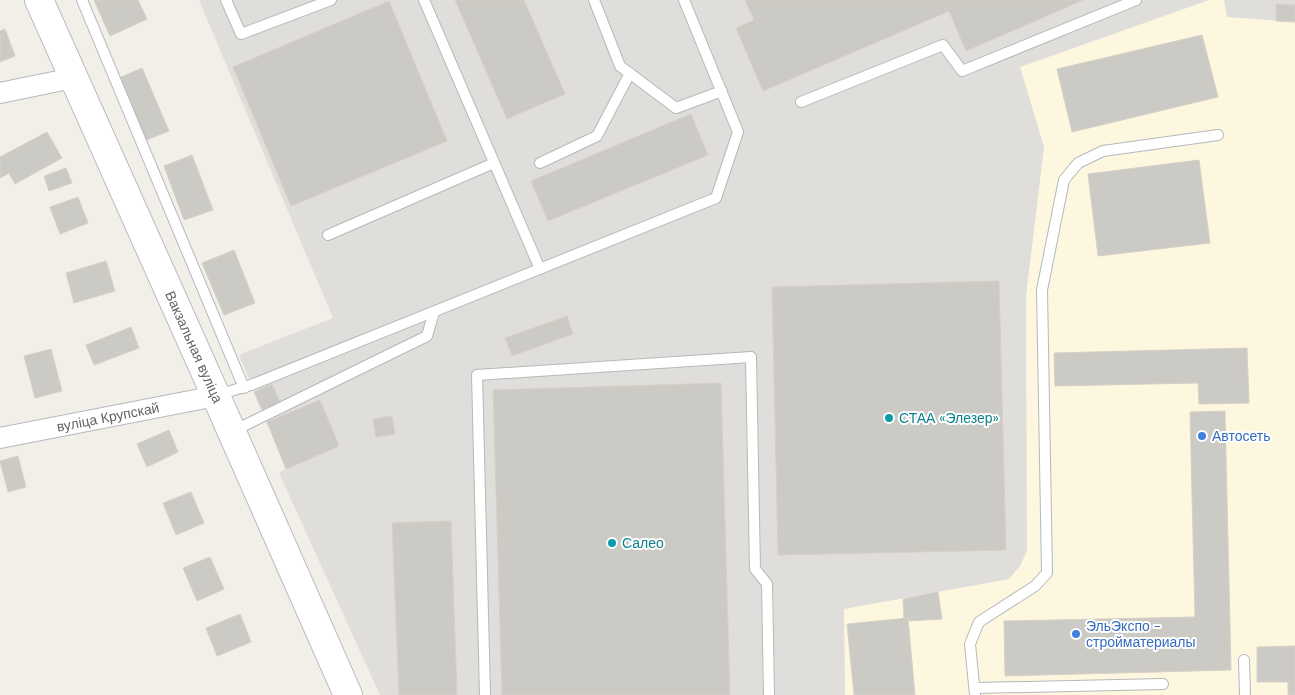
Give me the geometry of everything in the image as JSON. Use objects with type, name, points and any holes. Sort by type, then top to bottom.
[{"type":"street","name":"Вакзальная вуліца","points":[[40,0],[348,695]]},
{"type":"street","points":[[0,93],[73,78]]},
{"type":"street","name":"вуліца Крупскай","points":[[0,438],[216,396]]},
{"type":"lane","points":[[82,0],[244,388]]},
{"type":"lane","points":[[226,0],[241,34],[331,0]]},
{"type":"lane","points":[[424,0],[540,269]]},
{"type":"lane","points":[[594,0],[620,66],[676,108],[722,91]]},
{"type":"lane","points":[[216,396],[244,388],[716,198],[738,132],[684,0]]},
{"type":"lane","points":[[801,102],[943,45],[962,71],[1136,0]]},
{"type":"lane","points":[[540,163],[597,136],[630,73]]},
{"type":"lane","points":[[1163,684],[975,692],[970,644],[979,622],[1035,586],[1046,573],[1042,290],[1064,180],[1078,163],[1103,151],[1218,136]]},
{"type":"lane","points":[[328,235],[494,163]]},
{"type":"lane","points":[[232,431],[427,336],[434,312]]},
{"type":"lane","points":[[485,695],[477,375],[751,357],[755,569],[767,584],[769,695]]},
{"type":"lane","points":[[1244,660],[1245,695]]},
{"type":"shaded area","points":[[199,0],[1209,0],[1020,67],[1044,147],[1026,296],[1027,551],[1020,566],[1009,579],[844,609],[845,695],[380,695],[279,473],[286,468],[239,355],[333,318]],"holes":[[[566,316],[573,334],[512,356],[505,338]]]},
{"type":"shaded area","points":[[1209,0],[1224,0],[1227,17],[1295,22],[1295,695],[845,695],[843,609],[1009,579],[1026,296],[1044,147],[1020,67]]},
{"type":"shaded area","points":[[1224,0],[1295,0],[1295,22],[1227,17]]},
{"type":"building","points":[[94,0],[138,0],[147,19],[110,36]]},
{"type":"building","points":[[455,0],[524,0],[565,94],[507,119]]},
{"type":"building","points":[[745,0],[1083,0],[966,51],[949,11],[763,91],[736,28],[754,20]]},
{"type":"building","points":[[389,1],[447,141],[291,206],[233,67]]},
{"type":"building","points":[[1276,4],[1295,5],[1295,22],[1276,21]]},
{"type":"building","points":[[5,29],[15,56],[0,62],[0,31]]},
{"type":"building","points":[[1202,35],[1218,97],[1072,132],[1057,69]]},
{"type":"building","points":[[142,68],[169,131],[146,140],[119,78]]},
{"type":"building","points":[[691,114],[708,155],[548,221],[531,181]]},
{"type":"building","points":[[47,132],[62,158],[15,184],[9,173],[0,178],[0,157]]},
{"type":"building","points":[[192,155],[213,210],[184,220],[164,166]]},
{"type":"building","points":[[1199,160],[1210,243],[1098,256],[1088,174]]},
{"type":"building","points":[[66,168],[72,183],[49,191],[44,176]]},
{"type":"building","points":[[78,197],[88,223],[60,234],[50,207]]},
{"type":"building","points":[[234,250],[255,303],[224,315],[202,263]]},
{"type":"building","points":[[106,261],[115,291],[74,303],[66,273]]},
{"type":"building","name":"СТАА «Элезер»","points":[[999,281],[1006,550],[778,555],[772,287]]},
{"type":"building","points":[[567,316],[573,334],[512,356],[505,338]]},
{"type":"building","points":[[131,327],[139,348],[94,365],[86,345]]},
{"type":"building","points":[[1247,348],[1249,403],[1199,404],[1198,383],[1055,386],[1054,353]]},
{"type":"building","points":[[51,349],[62,391],[35,398],[24,356]]},
{"type":"building","name":"Салео","points":[[721,383],[730,695],[502,695],[493,390]]},
{"type":"building","points":[[272,384],[280,402],[262,410],[254,392]]},
{"type":"building","points":[[320,400],[339,446],[286,469],[267,422]]},
{"type":"building","points":[[1225,411],[1231,670],[1005,676],[1004,621],[1195,617],[1190,412]]},
{"type":"building","points":[[392,416],[395,434],[376,437],[373,419]]},
{"type":"building","points":[[169,430],[178,452],[147,467],[137,444]]},
{"type":"building","points":[[18,456],[26,487],[8,492],[0,461]]},
{"type":"building","points":[[191,492],[204,523],[176,535],[163,503]]},
{"type":"building","points":[[451,521],[457,695],[399,695],[392,523]]},
{"type":"building","points":[[210,557],[224,589],[197,601],[183,568]]},
{"type":"building","points":[[938,592],[942,619],[909,621],[908,618],[904,619],[903,599]]},
{"type":"building","points":[[240,614],[251,642],[217,656],[206,628]]},
{"type":"building","points":[[908,618],[915,695],[854,695],[847,624]]},
{"type":"building","points":[[1295,646],[1295,695],[1288,695],[1288,682],[1257,682],[1257,647]]},
{"type":"place","name":"СТАА «Элезер»","points":[[889,418]]},
{"type":"place","name":"Автосеть","points":[[1202,436]]},
{"type":"place","name":"Салео","points":[[612,543]]},
{"type":"place","name":"ЭльЭкспо - стройматериалы","points":[[1076,634]]}]
